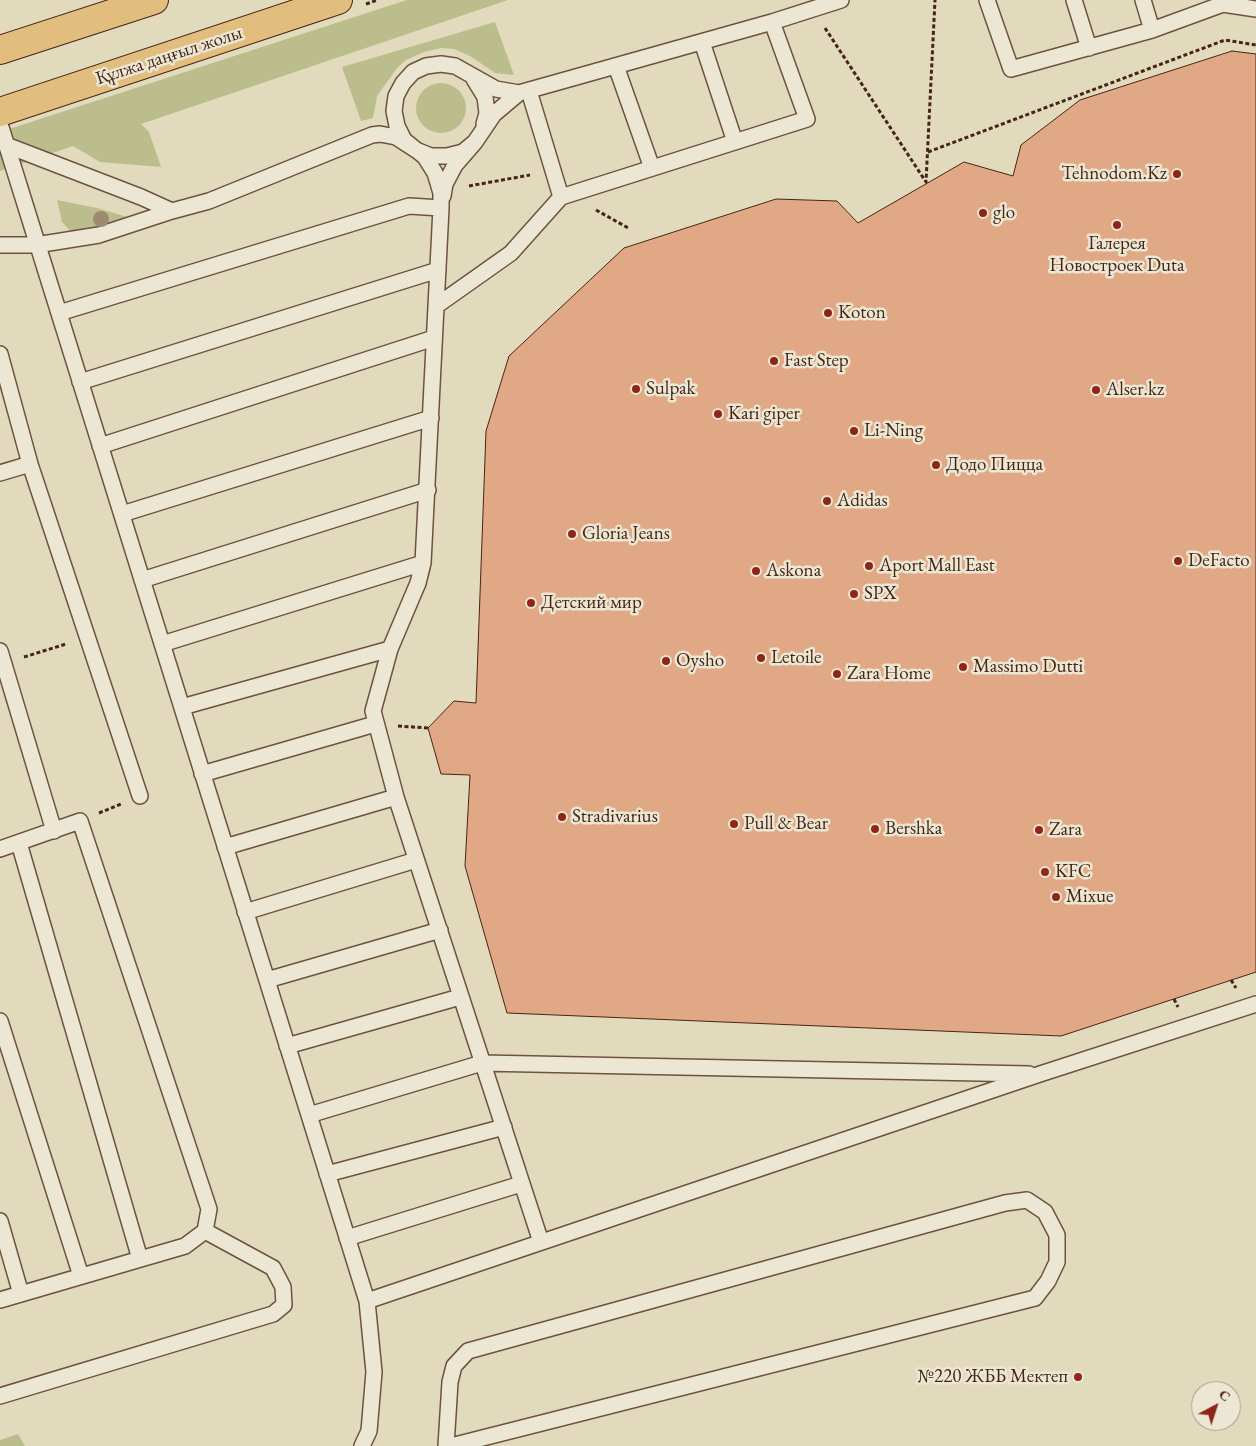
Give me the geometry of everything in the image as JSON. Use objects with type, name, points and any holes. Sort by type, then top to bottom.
[{"type":"main road","points":[[0,50],[154,0]]},
{"type":"main road","name":"Құлжа даңғыл жолы","points":[[0,112],[338,0]]},
{"type":"lane","points":[[441,208],[450,174],[500,106],[524,92],[772,22],[841,0]]},
{"type":"lane","points":[[987,0],[1011,70],[1152,30],[1222,2],[1256,9]]},
{"type":"lane","points":[[1074,0],[1089,48]]},
{"type":"lane","points":[[1143,0],[1152,30]]},
{"type":"lane","points":[[436,306],[511,253],[562,197],[807,119],[772,22]]},
{"type":"lane","points":[[702,42],[735,142]]},
{"type":"lane","points":[[524,92],[496,89],[455,66],[434,65],[413,72],[403,83],[396,96],[394,111],[397,126],[404,140],[425,158],[435,173],[441,193],[441,208],[423,563],[418,583],[390,649],[375,698],[375,724],[416,860],[541,1242]]},
{"type":"lane","points":[[616,66],[652,168]]},
{"type":"lane","points":[[468,73],[479,84],[485,97],[487,113],[484,128]]},
{"type":"lane","points":[[524,92],[562,197]]},
{"type":"lane","points":[[0,124],[36,245],[122,514],[367,1302],[374,1372],[370,1431],[362,1446]]},
{"type":"lane","points":[[0,245],[36,245],[99,235],[209,201],[372,135],[380,134],[396,137],[416,150],[431,156],[447,156],[463,152],[475,142]]},
{"type":"lane","points":[[6,145],[141,197],[172,212]]},
{"type":"lane","points":[[59,313],[409,206],[441,208]]},
{"type":"lane","points":[[80,382],[438,270]]},
{"type":"lane","points":[[100,446],[434,338]]},
{"type":"lane","points":[[0,354],[30,464],[140,796]]},
{"type":"lane","points":[[122,514],[431,418]]},
{"type":"lane","points":[[0,473],[30,464]]},
{"type":"lane","points":[[142,580],[428,490]]},
{"type":"lane","points":[[162,644],[423,563]]},
{"type":"lane","points":[[182,707],[390,649]]},
{"type":"lane","points":[[2,658],[54,831]]},
{"type":"lane","points":[[202,774],[375,724]]},
{"type":"lane","points":[[225,847],[396,797]]},
{"type":"lane","points":[[0,849],[80,821],[209,1209],[204,1231],[185,1246],[0,1300]]},
{"type":"lane","points":[[18,843],[140,1259]]},
{"type":"lane","points":[[245,912],[416,860]]},
{"type":"lane","points":[[267,980],[440,930]]},
{"type":"lane","points":[[287,1046],[460,997]]},
{"type":"lane","points":[[367,1302],[1040,1074],[1256,1004]]},
{"type":"lane","points":[[0,1021],[81,1276]]},
{"type":"lane","points":[[308,1115],[482,1063],[1040,1074]]},
{"type":"lane","points":[[327,1174],[504,1127]]},
{"type":"lane","points":[[347,1238],[522,1184]]},
{"type":"lane","points":[[446,1446],[450,1382],[454,1366],[468,1351],[1005,1204],[1027,1200],[1046,1212],[1057,1235],[1057,1262],[1048,1281],[1035,1298],[451,1446]]},
{"type":"lane","points":[[0,1220],[21,1294]]},
{"type":"lane","points":[[0,1396],[273,1314],[284,1305],[283,1287],[273,1268],[204,1231]]},
{"type":"path","points":[[820,22],[926,182],[935,0]]},
{"type":"path","points":[[928,152],[1225,40],[1256,45]]},
{"type":"path","points":[[463,186],[530,175]]},
{"type":"path","points":[[589,206],[630,229]]},
{"type":"path","points":[[2,658],[87,637]]},
{"type":"path","points":[[80,821],[140,796]]},
{"type":"green space","points":[[407,0],[508,0],[141,124],[149,132],[161,167],[100,162],[73,146],[0,171],[0,132]]},
{"type":"green space","points":[[495,22],[514,75],[495,73],[470,56],[454,49],[441,48],[424,52],[406,60],[397,68],[377,96],[373,118],[361,121],[342,67]]},
{"type":"green space","points":[[436,83],[446,83],[459,90],[466,103],[466,113],[459,126],[446,133],[436,133],[427,129],[420,122],[416,113],[416,103],[420,94],[427,87]]},
{"type":"green space","points":[[57,200],[97,208],[134,219],[72,233],[62,222]]},
{"type":"green space","points":[[18,1434],[25,1446],[0,1446],[0,1440]]},
{"type":"building","name":"Aport Mall East","points":[[1232,51],[1256,54],[1256,972],[1061,1036],[507,1013],[465,866],[470,775],[441,774],[428,728],[454,701],[476,703],[486,431],[509,356],[624,248],[776,199],[837,201],[858,223],[964,162],[1013,176],[1021,145],[1080,100]]},
{"type":"place","name":"Tehnodom.Kz","points":[[1177,174]]},
{"type":"place","name":"glo","points":[[983,213]]},
{"type":"place","name":"Галерея Новостроек Duta","points":[[1117,225]]},
{"type":"place","name":"Koton","points":[[828,313]]},
{"type":"place","name":"Fast Step","points":[[774,361]]},
{"type":"place","name":"Sulpak","points":[[636,389]]},
{"type":"place","name":"Alser.kz","points":[[1096,390]]},
{"type":"place","name":"Kari giper","points":[[718,414]]},
{"type":"place","name":"Li-Ning","points":[[854,431]]},
{"type":"place","name":"Додо Пицца","points":[[936,465]]},
{"type":"place","name":"Adidas","points":[[827,501]]},
{"type":"place","name":"Gloria Jeans","points":[[572,534]]},
{"type":"place","name":"DeFacto","points":[[1178,561]]},
{"type":"place","name":"Aport Mall East","points":[[869,566]]},
{"type":"place","name":"Askona","points":[[756,571]]},
{"type":"place","name":"SPX","points":[[854,594]]},
{"type":"place","name":"Детский мир","points":[[531,603]]},
{"type":"place","name":"Letoile","points":[[761,658]]},
{"type":"place","name":"Oysho","points":[[666,661]]},
{"type":"place","name":"Massimo Dutti","points":[[963,667]]},
{"type":"place","name":"Zara Home","points":[[837,674]]},
{"type":"place","name":"Stradivarius","points":[[562,817]]},
{"type":"place","name":"Pull & Bear","points":[[734,824]]},
{"type":"place","name":"Bershka","points":[[875,829]]},
{"type":"place","name":"Zara","points":[[1039,830]]},
{"type":"place","name":"KFC","points":[[1045,872]]},
{"type":"place","name":"Mixue","points":[[1056,897]]},
{"type":"place","name":"№220 ЖББ Мектеп","points":[[1078,1377]]}]
